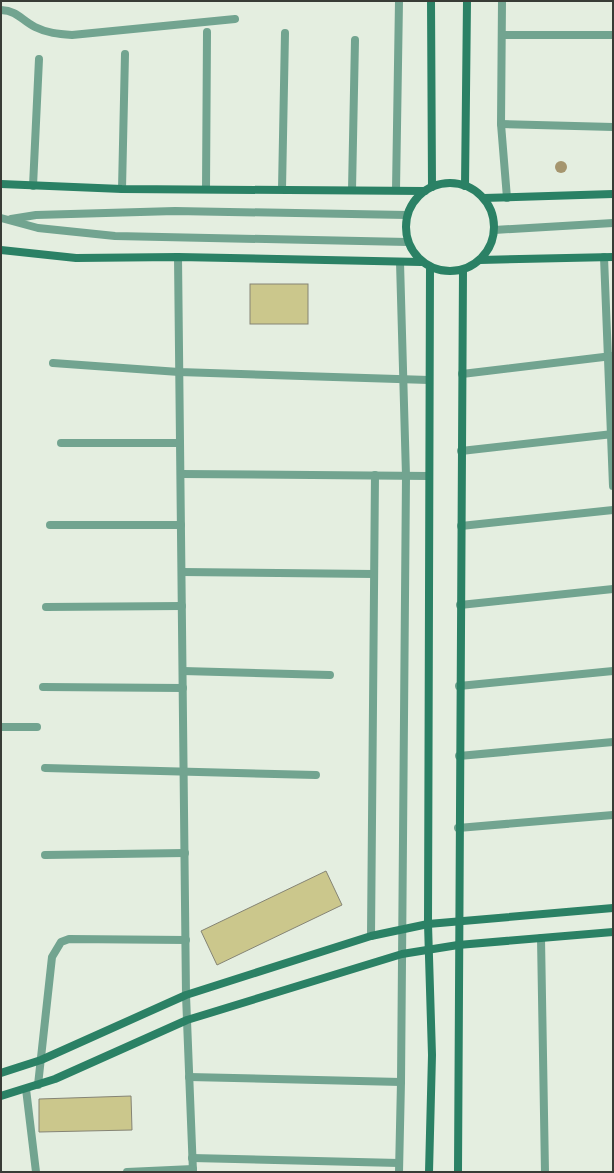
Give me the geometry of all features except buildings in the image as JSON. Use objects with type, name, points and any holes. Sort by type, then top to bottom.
[{"type":"street","points":[[396,190],[399,1]]},
{"type":"street","points":[[1,184],[122,189],[396,190],[428,189],[450,183],[473,189],[484,198],[492,211],[494,230],[493,240],[486,254],[476,264],[462,270],[447,272],[430,267],[421,262],[411,249],[405,226],[407,215],[412,204],[428,189],[431,1]]},
{"type":"street","points":[[465,186],[467,1]]},
{"type":"street","points":[[502,1],[502,124],[507,198]]},
{"type":"street","points":[[1,10],[8,10],[20,16],[33,26],[52,34],[72,35],[234,19]]},
{"type":"street","points":[[206,189],[207,32]]},
{"type":"street","points":[[282,189],[285,32]]},
{"type":"street","points":[[502,35],[613,35]]},
{"type":"street","points":[[352,190],[355,40]]},
{"type":"street","points":[[122,189],[125,54]]},
{"type":"street","points":[[33,186],[39,59]]},
{"type":"street","points":[[502,124],[613,127]]},
{"type":"street","points":[[484,198],[613,194]]},
{"type":"street","points":[[5,219],[36,215],[175,211],[407,215]]},
{"type":"street","points":[[5,219],[38,228],[114,236],[408,242]]},
{"type":"street","points":[[494,230],[613,222]]},
{"type":"street","points":[[1,250],[76,258],[178,257],[421,262]]},
{"type":"street","points":[[127,1172],[193,1170],[186,995],[178,257]]},
{"type":"street","points":[[604,257],[610,356],[613,486]]},
{"type":"street","points":[[480,260],[613,257]]},
{"type":"street","points":[[399,1172],[406,476],[400,262]]},
{"type":"street","points":[[430,267],[428,924],[432,1055],[430,1172]]},
{"type":"street","points":[[458,1172],[458,828],[462,270]]},
{"type":"street","points":[[462,374],[610,356]]},
{"type":"street","points":[[53,363],[179,372],[429,380]]},
{"type":"street","points":[[461,451],[612,434]]},
{"type":"street","points":[[61,444],[180,443]]},
{"type":"street","points":[[181,474],[429,476]]},
{"type":"street","points":[[371,936],[375,475]]},
{"type":"street","points":[[461,526],[613,510]]},
{"type":"street","points":[[50,525],[181,525]]},
{"type":"street","points":[[182,572],[374,574]]},
{"type":"street","points":[[460,605],[613,589]]},
{"type":"street","points":[[46,607],[182,606]]},
{"type":"street","points":[[183,671],[330,675]]},
{"type":"street","points":[[459,686],[613,671]]},
{"type":"street","points":[[43,687],[183,688]]},
{"type":"street","points":[[1,727],[37,727]]},
{"type":"street","points":[[459,756],[613,742]]},
{"type":"street","points":[[45,768],[316,775]]},
{"type":"street","points":[[458,828],[613,816]]},
{"type":"street","points":[[45,855],[185,853]]},
{"type":"street","points":[[1,1073],[41,1060],[186,995],[371,936],[428,924],[613,908]]},
{"type":"street","points":[[1,1096],[55,1079],[187,1020],[402,954],[458,945],[613,932]]},
{"type":"street","points":[[541,938],[545,1172]]},
{"type":"street","points":[[38,1085],[52,958],[61,942],[69,939],[186,940]]},
{"type":"street","points":[[189,1077],[401,1082]]},
{"type":"street","points":[[26,1089],[36,1172]]},
{"type":"street","points":[[192,1158],[399,1163]]}]
